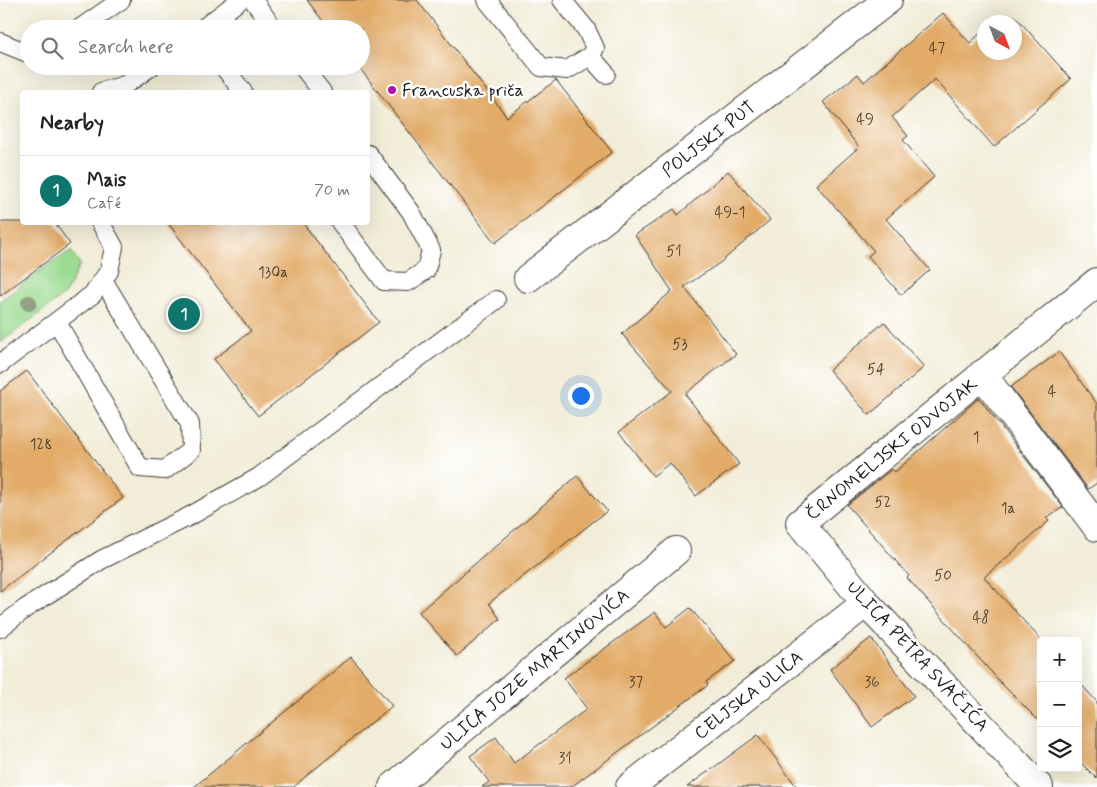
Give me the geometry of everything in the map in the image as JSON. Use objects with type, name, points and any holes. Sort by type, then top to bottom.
[{"type":"street","name":"POLJSKI PUT","points":[[528,278],[888,0]]},
{"type":"street","name":"ČRNOMELJSKI ODVOJAK","points":[[800,523],[1097,282]]},
{"type":"street","name":"ČRNOMELJSKI ODVOJAK","points":[[982,374],[1097,527]]},
{"type":"street","name":"ULICA PETRA SVAČIĆA","points":[[800,523],[866,603],[1040,787]]},
{"type":"street","name":"ULICA JOZE MARTINOVIĆA","points":[[393,787],[676,551]]},
{"type":"street","name":"CELJSKA ULICA","points":[[630,787],[866,603]]},
{"type":"lane","points":[[92,20],[121,0]]},
{"type":"lane","points":[[214,20],[240,0]]},
{"type":"lane","points":[[253,0],[267,20]]},
{"type":"lane","points":[[487,0],[541,66],[567,70],[590,56],[595,48],[586,29],[562,0]]},
{"type":"lane","points":[[0,42],[20,50]]},
{"type":"lane","points":[[590,56],[606,74]]},
{"type":"lane","points":[[108,90],[126,85],[140,75]]},
{"type":"lane","points":[[230,75],[241,90]]},
{"type":"lane","points":[[309,75],[320,90]]},
{"type":"lane","points":[[342,225],[384,281],[408,282],[426,270],[431,250],[411,212],[370,157]]},
{"type":"lane","points":[[0,364],[93,294],[109,271],[114,247],[102,225]]},
{"type":"lane","points":[[57,322],[140,468],[166,470],[191,450],[190,424],[102,280]]},
{"type":"lane","points":[[0,628],[26,608],[101,560],[190,516],[259,477],[496,300]]},
{"type":"green space","points":[[71,251],[80,264],[65,294],[0,343],[0,301],[48,265]]},
{"type":"building","points":[[307,0],[417,0],[507,117],[556,80],[612,152],[495,243],[365,75],[370,75],[370,20],[322,20]]},
{"type":"building","points":[[943,13],[970,43],[977,36],[977,60],[1022,60],[1022,24],[1071,79],[994,147],[935,79],[892,117],[908,136],[903,140],[934,177],[886,219],[930,270],[901,295],[868,256],[874,251],[816,185],[859,147],[823,102],[858,74],[864,82]]},
{"type":"building","points":[[728,171],[770,220],[721,262],[684,287],[736,354],[685,394],[739,464],[696,496],[670,463],[653,476],[619,432],[672,391],[622,334],[672,291],[635,235],[674,209],[678,215]]},
{"type":"building","points":[[0,222],[20,222],[20,225],[56,225],[70,244],[0,296]]},
{"type":"building","points":[[169,225],[304,225],[379,322],[258,416],[214,359],[251,331]]},
{"type":"building","points":[[884,322],[924,367],[869,415],[829,370]]},
{"type":"building","points":[[1059,352],[1097,404],[1097,483],[1088,489],[1011,387]]},
{"type":"building","points":[[27,371],[123,498],[0,591],[0,391]]},
{"type":"building","points":[[979,398],[1063,507],[1046,518],[1049,521],[984,577],[1038,637],[1037,719],[1002,684],[907,578],[909,576],[847,505],[892,469],[895,472]]},
{"type":"building","points":[[577,476],[607,511],[489,603],[500,619],[457,656],[419,612]]},
{"type":"building","points":[[690,608],[735,661],[706,682],[708,685],[571,787],[482,787],[489,782],[470,756],[496,737],[514,763],[587,709],[564,678],[655,612],[666,627]]},
{"type":"building","points":[[871,638],[914,696],[872,727],[830,669]]},
{"type":"building","points":[[351,657],[392,706],[294,787],[194,787]]},
{"type":"building","points":[[1082,685],[1097,702],[1097,779],[1082,764]]},
{"type":"building","points":[[758,735],[797,787],[687,787]]},
{"type":"place","name":"Francuska priča","points":[[392,90]]},
{"type":"place","name":"Mais","points":[[184,314]]}]
